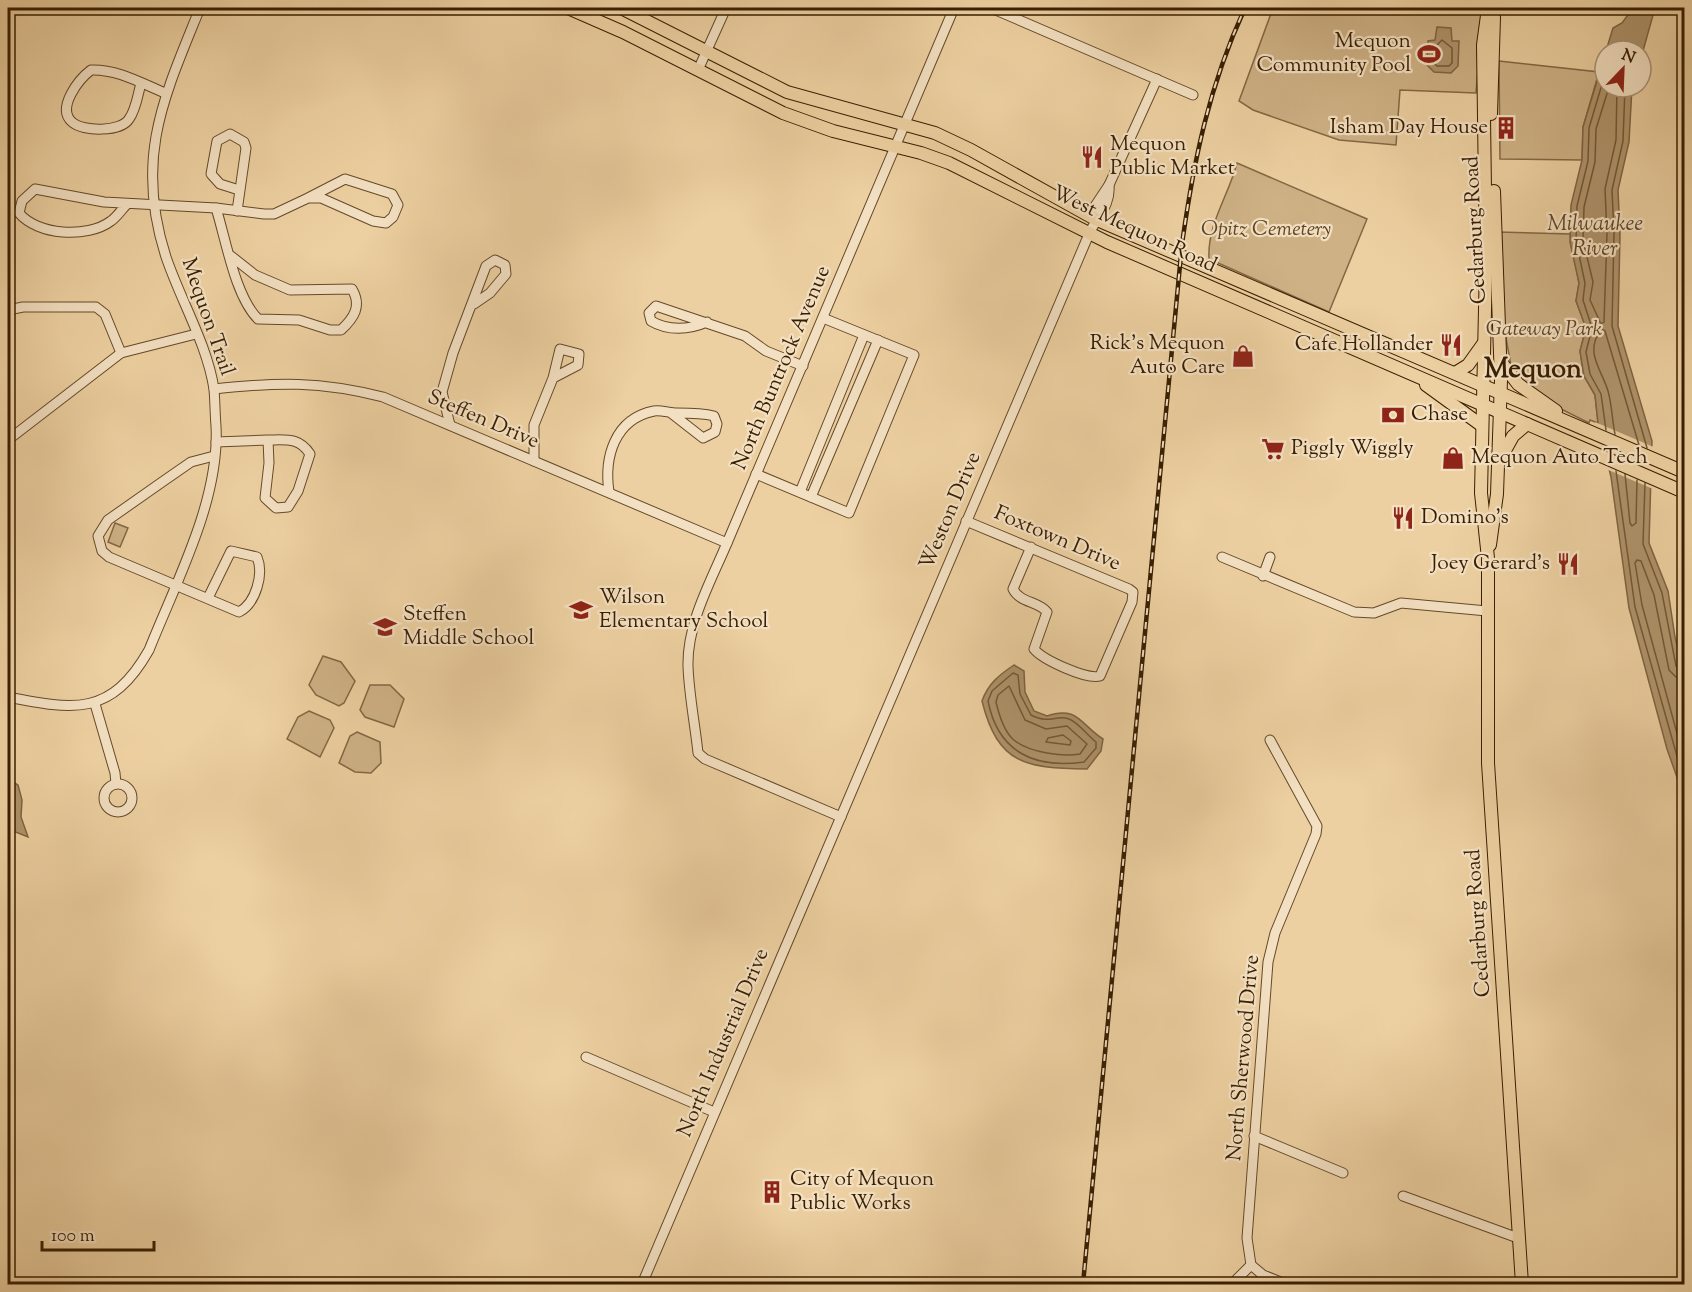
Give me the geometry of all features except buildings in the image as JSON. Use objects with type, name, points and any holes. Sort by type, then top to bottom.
[{"type":"main road","name":"West Mequon Road","points":[[568,8],[623,32],[783,113],[949,163],[1089,234],[1411,373]]},
{"type":"main road","name":"West Mequon Road","points":[[621,8],[787,92],[935,133],[971,150],[1095,219],[1455,373],[1527,424],[1684,492]]},
{"type":"main road","name":"Cedarburg Road","points":[[1488,8],[1483,45],[1486,201],[1481,425],[1481,493],[1488,558]]},
{"type":"main road","name":"Cedarburg Road","points":[[1496,8],[1490,136],[1501,362],[1497,494],[1488,558],[1488,763],[1522,1284]]},
{"type":"main road","points":[[1282,318],[1289,301]]},
{"type":"main road","points":[[1455,373],[1468,365],[1484,344]]},
{"type":"main road","points":[[1501,362],[1518,384],[1568,422]]},
{"type":"main road","points":[[1411,373],[1426,370],[1482,393]]},
{"type":"main road","points":[[1411,373],[1481,425]]},
{"type":"main road","name":"West Mequon Road","points":[[1482,393],[1499,402],[1568,422],[1684,472]]},
{"type":"main road","points":[[1499,402],[1553,424],[1587,430]]},
{"type":"main road","points":[[1497,463],[1513,436],[1527,424]]},
{"type":"street","name":"Mequon Trail","points":[[95,704],[125,684],[138,669],[204,513],[214,456],[216,442],[214,390],[205,355],[166,258],[155,203],[154,134],[165,93],[200,8]]},
{"type":"street","points":[[698,70],[726,8]]},
{"type":"street","name":"North Buntrock Avenue","points":[[840,817],[705,759],[698,753],[688,665],[690,645],[697,616],[727,543],[824,318],[895,148],[903,123],[954,8]]},
{"type":"street","points":[[991,8],[1193,95]]},
{"type":"street","points":[[141,83],[129,120],[116,128],[77,126],[70,121],[67,114],[73,90],[80,78],[90,70],[105,70],[141,83],[165,93]]},
{"type":"street","name":"Weston Drive","points":[[840,817],[1095,219],[1105,210],[1110,198],[1109,185],[1157,79]]},
{"type":"street","points":[[237,211],[240,190],[246,148],[244,142],[230,134],[217,141],[212,174],[220,184],[240,190]]},
{"type":"street","points":[[127,204],[110,222],[69,231],[57,232],[38,228],[27,223],[19,213],[22,201],[35,189],[127,204],[155,203],[274,214],[345,179],[392,194],[398,205],[393,217],[386,223],[373,221],[321,198],[308,198]]},
{"type":"street","points":[[216,208],[245,303],[258,319],[298,320],[330,330],[341,330],[351,320],[357,308],[357,297],[352,289],[290,290],[255,275],[231,256]]},
{"type":"street","points":[[450,425],[442,392],[453,353],[474,304],[479,279],[486,266],[495,261],[505,265],[506,274],[490,292],[474,304]]},
{"type":"street","points":[[707,322],[694,327],[661,327],[651,321],[649,313],[656,306],[707,322],[745,336],[766,351],[803,366]]},
{"type":"street","points":[[8,310],[23,307],[96,307],[105,314],[121,354]]},
{"type":"street","points":[[756,474],[849,513],[914,355],[824,318]]},
{"type":"street","points":[[8,440],[121,354],[196,334]]},
{"type":"street","points":[[800,492],[864,335]]},
{"type":"street","points":[[811,497],[878,340]]},
{"type":"street","points":[[534,461],[534,425],[553,378]]},
{"type":"street","name":"Steffen Drive","points":[[214,390],[273,383],[339,386],[383,397],[727,543]]},
{"type":"street","points":[[609,492],[607,460],[619,433],[628,422],[655,411],[671,412],[714,417],[717,424],[715,432],[703,438],[671,412]]},
{"type":"street","points":[[216,442],[294,440],[303,444],[310,454],[298,491],[288,507],[276,507],[265,498],[269,463],[268,441]]},
{"type":"street","points":[[208,598],[231,550],[256,557],[261,573],[246,608],[239,612],[109,557],[99,544],[100,530],[108,520],[191,462],[214,456]]},
{"type":"street","name":"Foxtown Drive","points":[[966,521],[1031,548],[1133,592],[1132,602],[1100,676],[1091,678],[1041,657],[1034,645],[1047,612],[1042,607],[1019,597],[1014,589],[1031,548]]},
{"type":"street","points":[[1222,557],[1354,612],[1368,614],[1401,603],[1487,611]]},
{"type":"street","points":[[1263,576],[1270,558]]},
{"type":"street","points":[[8,697],[57,706],[95,704],[115,772],[116,784]]},
{"type":"street","name":"North Sherwood Drive","points":[[1251,1265],[1247,1238],[1268,962],[1275,933],[1317,826],[1270,740]]},
{"type":"street","name":"North Industrial Drive","points":[[642,1284],[840,817]]},
{"type":"street","points":[[586,1057],[714,1112]]},
{"type":"street","points":[[1254,1136],[1343,1173]]},
{"type":"street","points":[[1403,1196],[1518,1238]]},
{"type":"street","points":[[1232,1284],[1251,1265],[1263,1275],[1286,1284]]},
{"type":"green space","points":[[1273,8],[1483,8],[1476,93],[1400,90],[1396,145],[1339,140],[1253,110],[1239,101]]},
{"type":"green space","points":[[1499,61],[1593,71],[1593,93],[1583,127],[1582,160],[1500,159]]},
{"type":"green space","name":"Opitz Cemetery","points":[[1237,163],[1367,219],[1329,312],[1209,259],[1211,234]]},
{"type":"green space","name":"Gateway Park","points":[[1498,232],[1570,234],[1579,283],[1576,301],[1586,328],[1580,351],[1584,376],[1595,395],[1598,423],[1590,420],[1589,423],[1555,406],[1512,371],[1505,333]]},
{"type":"green space","points":[[115,523],[128,528],[120,547],[108,542]]},
{"type":"green space","points":[[323,656],[341,662],[355,681],[344,703],[339,706],[316,695],[309,685]]},
{"type":"green space","points":[[370,685],[390,685],[404,699],[394,727],[365,717],[360,710]]},
{"type":"green space","points":[[309,711],[330,720],[334,728],[320,757],[287,739],[298,717]]},
{"type":"green space","points":[[357,732],[380,742],[381,763],[371,773],[355,772],[339,763],[350,736]]},
{"type":"water","points":[[1633,8],[1655,8],[1646,39],[1610,39],[1613,28],[1622,23]]},
{"type":"water","points":[[1437,27],[1451,28],[1452,41],[1459,41],[1458,66],[1451,73],[1434,72],[1427,65],[1428,41],[1435,40]]},
{"type":"water","name":"Milwaukee River","points":[[1593,94],[1593,99],[1631,99],[1629,142],[1618,190],[1620,234],[1618,326],[1652,441],[1649,543],[1668,591],[1675,637],[1684,674],[1684,797],[1667,749],[1629,608],[1611,477],[1598,423],[1595,395],[1584,376],[1580,351],[1586,328],[1576,301],[1579,283],[1570,242],[1571,205],[1582,160],[1583,127]]},
{"type":"water","points":[[1014,665],[1024,671],[1025,692],[1034,711],[1047,716],[1057,713],[1072,715],[1103,739],[1101,751],[1087,769],[1031,764],[1018,759],[1006,750],[997,738],[982,701],[995,680]]},
{"type":"water","points":[[8,779],[18,785],[22,800],[21,817],[28,837],[8,829]]},
{"type":"pier","points":[[1595,422],[1656,448],[1653,489],[1606,469]]},
{"type":"railway","points":[[1083,1284],[1182,244],[1204,123],[1232,37],[1245,8]]},
{"type":"place","name":"Mequon Community Pool","points":[[1429,54]]},
{"type":"place","name":"Isham Day House","points":[[1506,128]]},
{"type":"place","name":"Mequon Public Market","points":[[1092,157]]},
{"type":"place","name":"Cafe Hollander","points":[[1451,345]]},
{"type":"place","name":"Rick's Mequon Auto Care","points":[[1243,356]]},
{"type":"place","name":"Chase","points":[[1393,415]]},
{"type":"place","name":"Piggly Wiggly","points":[[1273,449]]},
{"type":"place","name":"Mequon Auto Tech","points":[[1453,458]]},
{"type":"place","name":"Domino's","points":[[1403,518]]},
{"type":"place","name":"Joey Gerard’s","points":[[1568,564]]},
{"type":"place","name":"Wilson Elementary School","points":[[581,610]]},
{"type":"place","name":"Steffen Middle School","points":[[385,627]]},
{"type":"place","name":"City of Mequon Public Works","points":[[772,1192]]},
{"type":"district","name":"Mequon","points":[[1533,370]]}]
